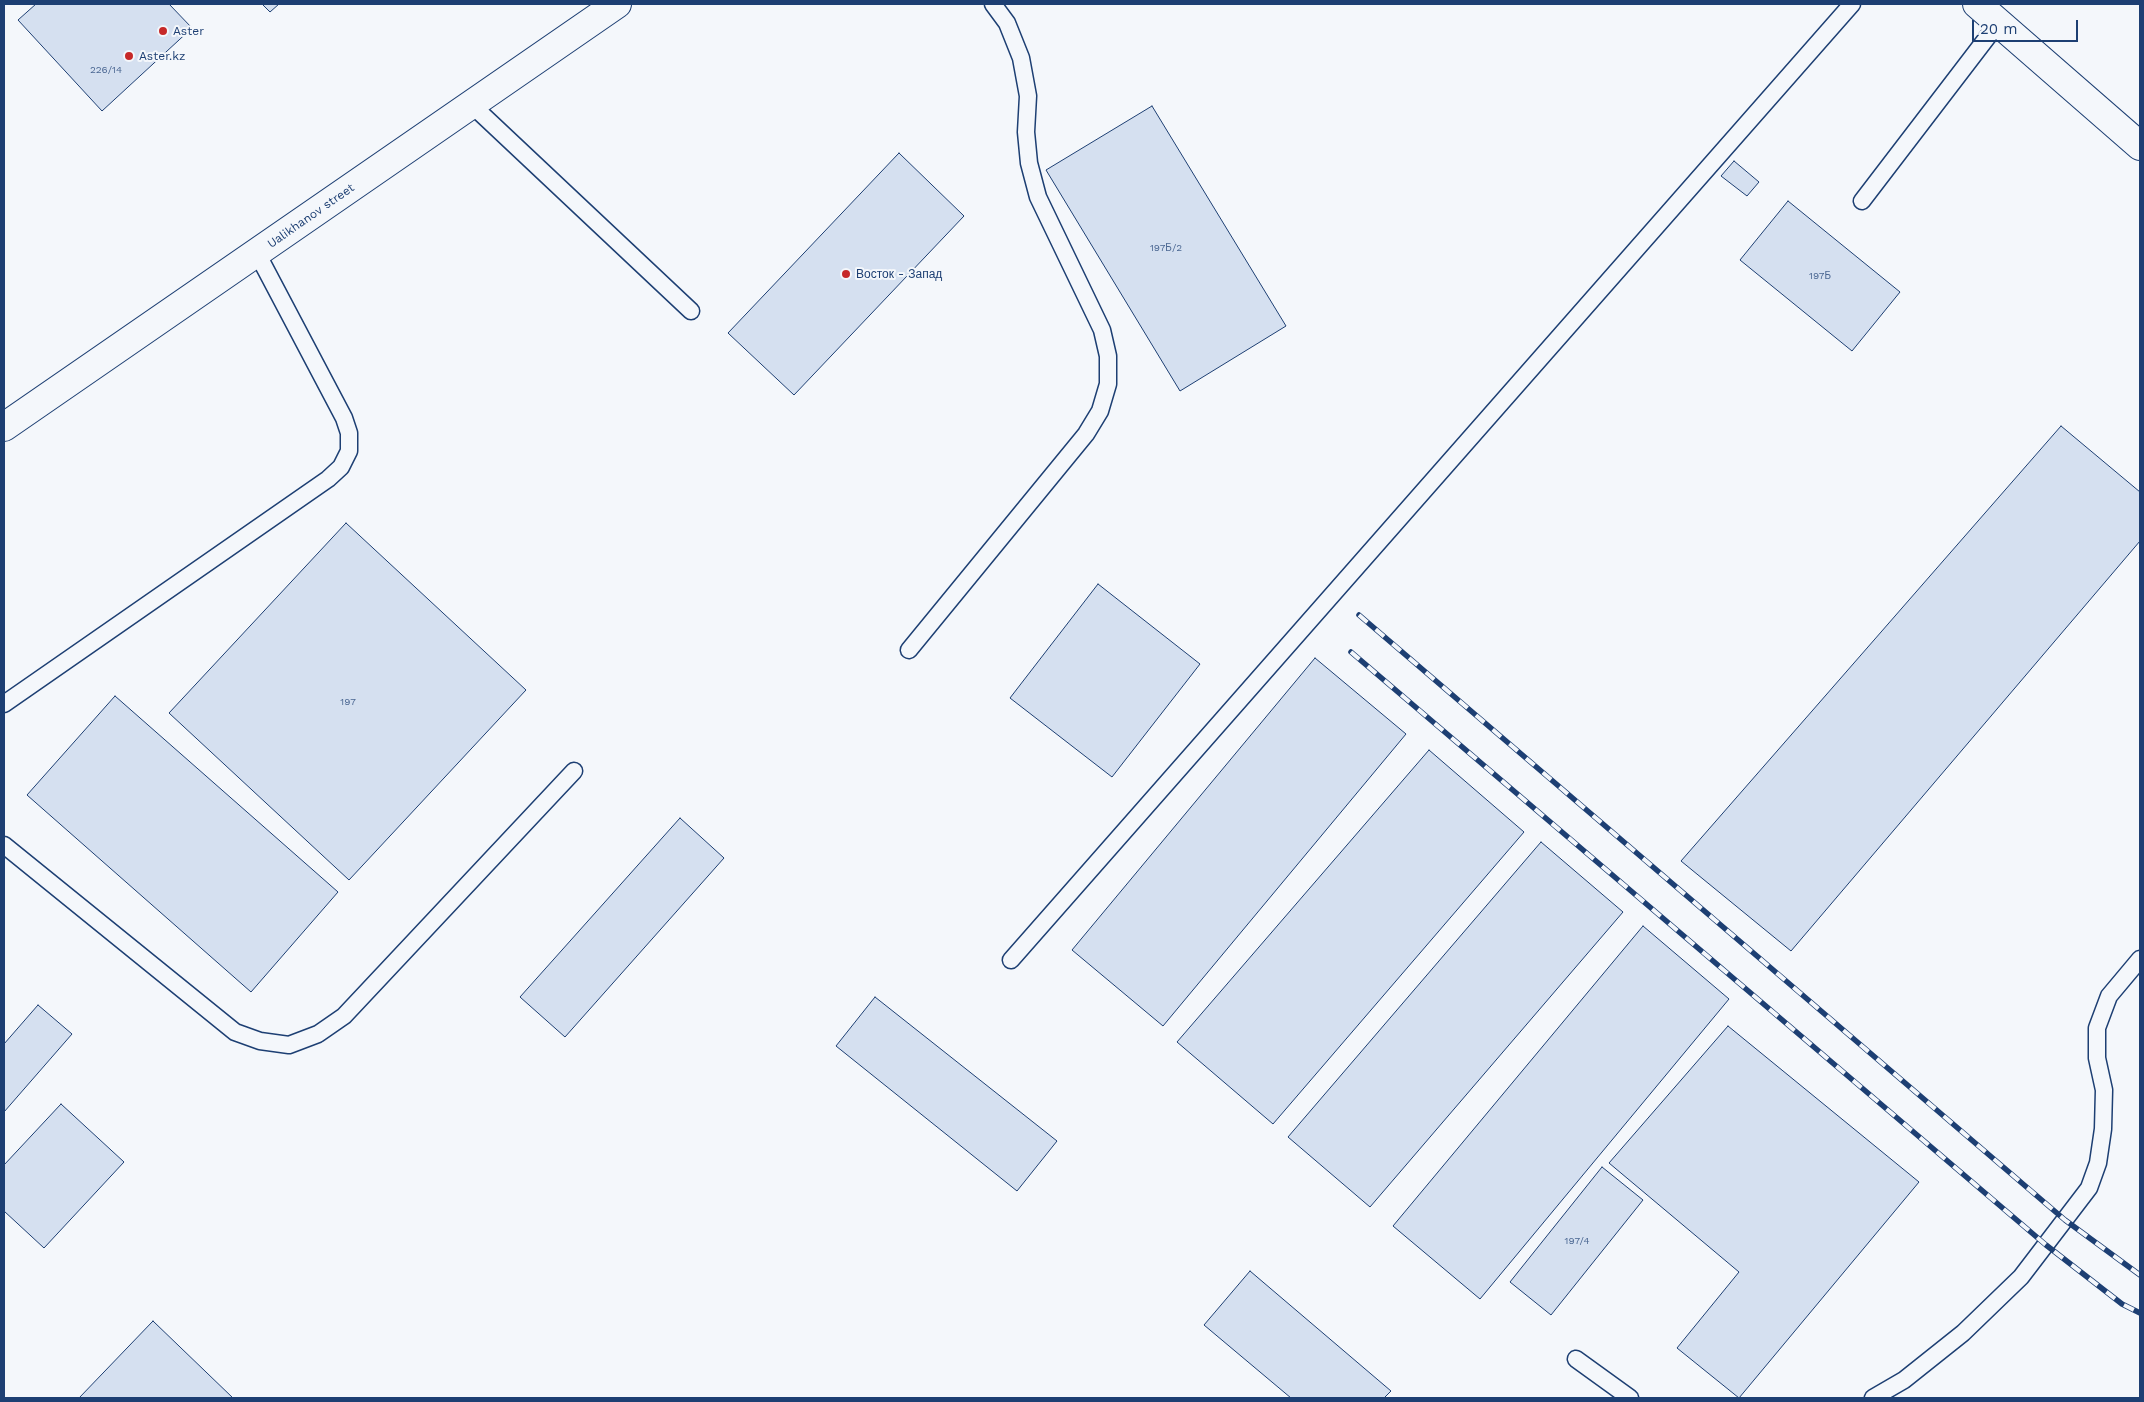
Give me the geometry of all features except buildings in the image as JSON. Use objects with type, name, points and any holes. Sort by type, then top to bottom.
[{"type":"main road","name":"Ualikhanov street","points":[[4,427],[617,4]]},
{"type":"main road","points":[[1977,4],[2140,146]]},
{"type":"lane","points":[[909,650],[1086,434],[1100,411],[1108,384],[1108,356],[1102,330],[1038,197],[1029,162],[1026,132],[1028,96],[1021,58],[1007,23],[993,4]]},
{"type":"lane","points":[[1011,960],[1852,4]]},
{"type":"lane","points":[[1862,201],[1999,22]]},
{"type":"lane","points":[[472,105],[691,311]]},
{"type":"lane","points":[[4,704],[328,479],[341,468],[349,451],[350,433],[344,418],[257,253]]},
{"type":"lane","points":[[4,845],[235,1032],[260,1041],[289,1045],[318,1034],[344,1016],[574,771]]},
{"type":"lane","points":[[1873,1398],[1904,1380],[1962,1333],[2021,1277],[2089,1188],[2098,1163],[2103,1129],[2104,1090],[2097,1058],[2097,1028],[2109,996],[2140,959]]},
{"type":"lane","points":[[1576,1359],[1630,1398]]},
{"type":"railway","points":[[1359,615],[2065,1220],[2140,1275]]},
{"type":"railway","points":[[1351,652],[2046,1245],[2122,1304],[2140,1313]]},
{"type":"place","name":"Aster","points":[[163,31]]},
{"type":"place","name":"Aster.kz","points":[[129,56]]},
{"type":"place","name":"Восток - Запад","points":[[846,274]]}]
